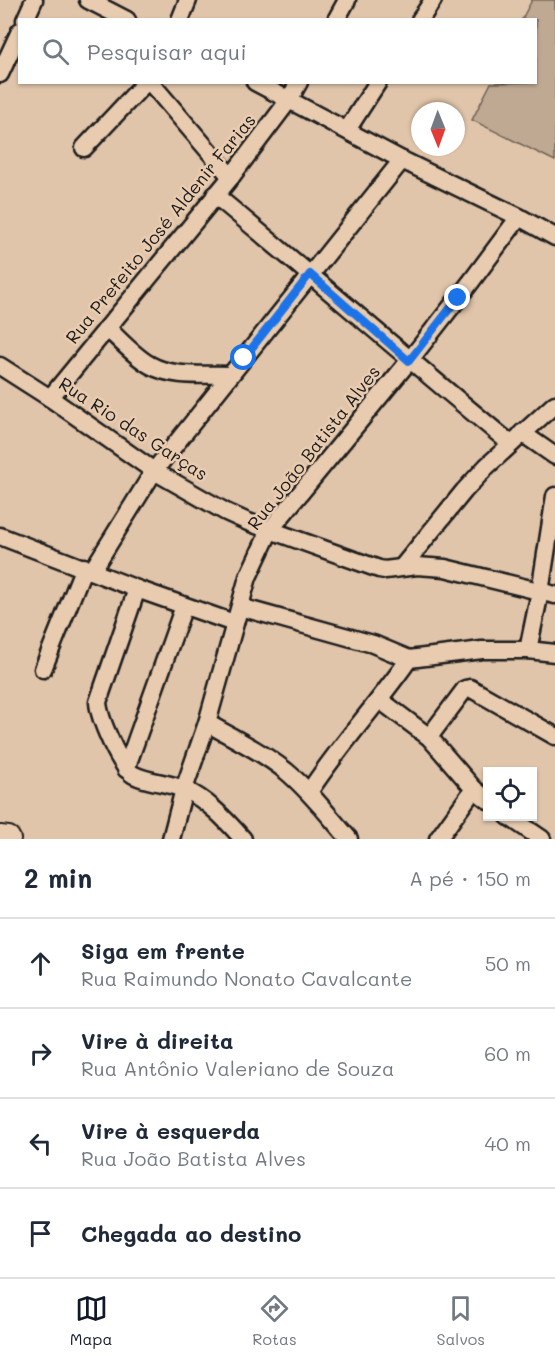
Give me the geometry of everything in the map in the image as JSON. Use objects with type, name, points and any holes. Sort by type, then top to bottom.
[{"type":"street","points":[[26,18],[34,0]]},
{"type":"street","points":[[88,0],[123,18]]},
{"type":"street","points":[[181,18],[188,0]]},
{"type":"street","points":[[337,18],[347,0]]},
{"type":"street","points":[[421,18],[433,0]]},
{"type":"street","points":[[0,74],[18,35]]},
{"type":"street","points":[[84,148],[146,84]]},
{"type":"street","points":[[150,84],[231,177]]},
{"type":"street","points":[[259,84],[555,237]]},
{"type":"street","name":"Rua Prefeito José Aldenir Farias","points":[[50,398],[231,177],[289,100],[298,84]]},
{"type":"street","points":[[347,130],[377,84]]},
{"type":"street","points":[[43,669],[88,569],[154,471],[402,160]]},
{"type":"street","points":[[215,195],[409,361],[517,438],[555,456]]},
{"type":"street","name":"Rua João Batista Alves","points":[[171,839],[184,789],[207,723],[234,623],[252,567],[270,530],[409,361],[519,217]]},
{"type":"street","points":[[107,328],[152,367],[185,374],[230,375]]},
{"type":"street","name":"Rua Rio das Garças","points":[[1,370],[50,398],[154,471],[248,522],[379,569],[403,566],[445,568],[548,593]]},
{"type":"street","points":[[403,566],[464,491],[555,404]]},
{"type":"street","points":[[528,650],[548,593],[555,496]]},
{"type":"street","points":[[0,536],[136,589],[234,623]]},
{"type":"street","points":[[136,589],[99,702],[102,718],[126,769],[142,778],[184,789],[215,810],[243,839]]},
{"type":"street","points":[[126,769],[184,606]]},
{"type":"street","points":[[240,607],[373,644],[409,659],[482,650],[528,650],[555,653]]},
{"type":"street","points":[[309,792],[328,763],[380,700],[409,659]]},
{"type":"street","points":[[429,737],[468,688],[555,736]]},
{"type":"street","points":[[380,700],[429,737],[474,789],[483,796]]},
{"type":"street","points":[[207,723],[259,752],[286,771],[309,792],[349,839]]},
{"type":"street","points":[[438,839],[474,789]]},
{"type":"street","points":[[515,821],[542,839]]},
{"type":"street","points":[[0,838],[8,839]]},
{"type":"shaded area","points":[[532,0],[555,0],[555,161],[472,120],[490,84],[537,84],[537,18],[523,18]]},
{"type":"route","points":[[244,358],[310,274],[409,361],[458,298]]}]
